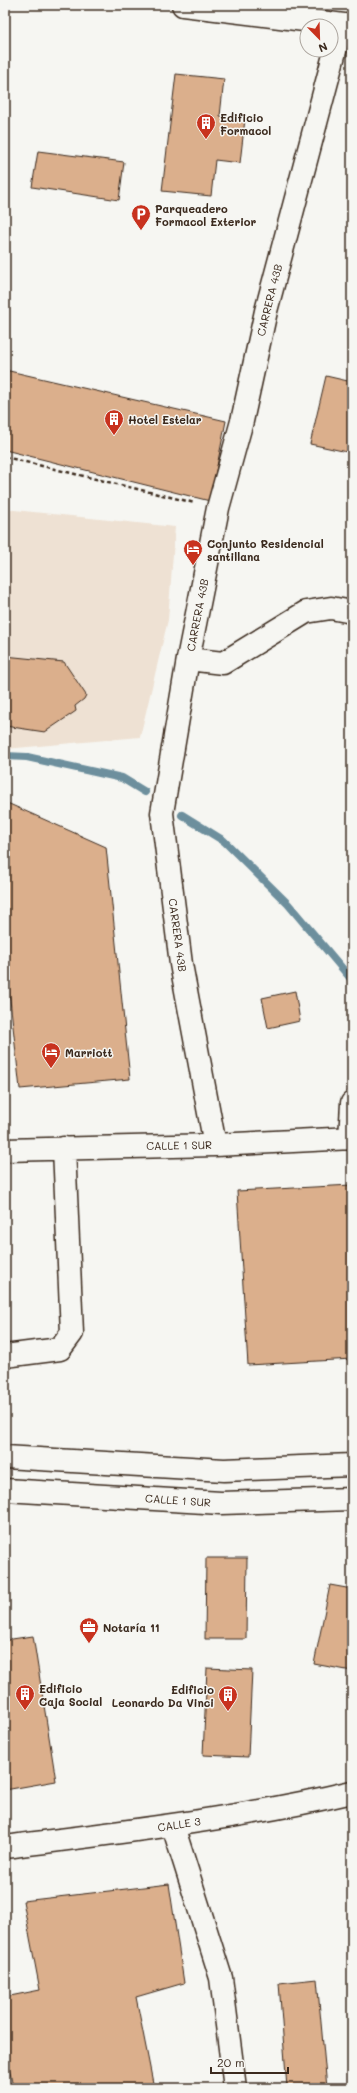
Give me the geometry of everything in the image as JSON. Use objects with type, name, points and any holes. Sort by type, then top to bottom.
[{"type":"street","points":[[183,5],[347,25]]},
{"type":"street","name":"CARRERA 43B","points":[[215,1144],[181,964],[162,812],[188,659],[218,508],[242,420],[266,311],[347,25]]},
{"type":"street","points":[[188,659],[223,663],[306,612],[332,608],[352,612]]},
{"type":"street","points":[[351,1138],[352,1103]]},
{"type":"street","name":"CALLE 1 SUR","points":[[5,1150],[215,1144],[351,1138]]},
{"type":"street","points":[[5,1356],[60,1349],[72,1333],[64,1148]]},
{"type":"street","points":[[5,1457],[224,1470],[352,1465]]},
{"type":"street","name":"CALLE 1 SUR","points":[[5,1490],[221,1503],[352,1499]]},
{"type":"street","name":"CALLE 3","points":[[5,1847],[173,1826],[319,1800],[352,1792]]},
{"type":"street","points":[[173,1826],[221,1978],[235,2088]]},
{"type":"path","points":[[5,457],[218,508]]},
{"type":"shaded area","points":[[5,509],[175,527],[168,620],[140,737],[5,749]]},
{"type":"building","name":"Edificio Formacol","points":[[176,74],[224,79],[220,116],[245,119],[240,163],[215,160],[211,196],[162,191]]},
{"type":"building","points":[[38,151],[124,162],[119,200],[32,187]]},
{"type":"building","name":"Hotel Estelar","points":[[5,370],[226,421],[210,501],[5,450]]},
{"type":"building","points":[[326,376],[352,382],[352,453],[310,444]]},
{"type":"building","points":[[5,656],[64,662],[86,695],[84,699],[75,706],[76,711],[45,732],[5,726]]},
{"type":"building","points":[[5,802],[106,847],[130,1079],[20,1089],[5,955]]},
{"type":"building","points":[[295,991],[300,1021],[268,1028],[262,998]]},
{"type":"building","points":[[352,1185],[352,1359],[248,1365],[237,1191]]},
{"type":"building","points":[[206,1558],[247,1558],[246,1639],[205,1639]]},
{"type":"building","points":[[330,1585],[352,1589],[352,1671],[314,1664]]},
{"type":"building","name":"Edificio Caja Social","points":[[33,1636],[56,1781],[5,1790],[5,1640]]},
{"type":"building","name":"Edificio Leonardo Da Vinci","points":[[207,1668],[252,1670],[248,1757],[203,1755]]},
{"type":"building","points":[[169,1884],[184,1983],[136,1997],[154,2088],[13,2088],[5,2045],[5,1997],[40,1990],[23,1901]]},
{"type":"building","points":[[317,1979],[327,2088],[287,2088],[279,1983]]},
{"type":"waterway","points":[[5,756],[27,757],[122,778],[145,792]]},
{"type":"waterway","points":[[182,815],[224,841],[288,904],[352,980]]},
{"type":"place","name":"Edificio Formacol","points":[[206,140]]},
{"type":"place","name":"Parqueadero Formacol Exterior","points":[[141,231]]},
{"type":"place","name":"Hotel Estelar","points":[[114,436]]},
{"type":"place","name":"Conjunto Residencial santillana","points":[[193,566]]},
{"type":"place","name":"Marriott","points":[[51,1069]]},
{"type":"place","name":"Notaría 11","points":[[89,1644]]},
{"type":"place","name":"Edificio Caja Social","points":[[25,1711]]},
{"type":"place","name":"Edificio Leonardo Da Vinci","points":[[228,1712]]}]
